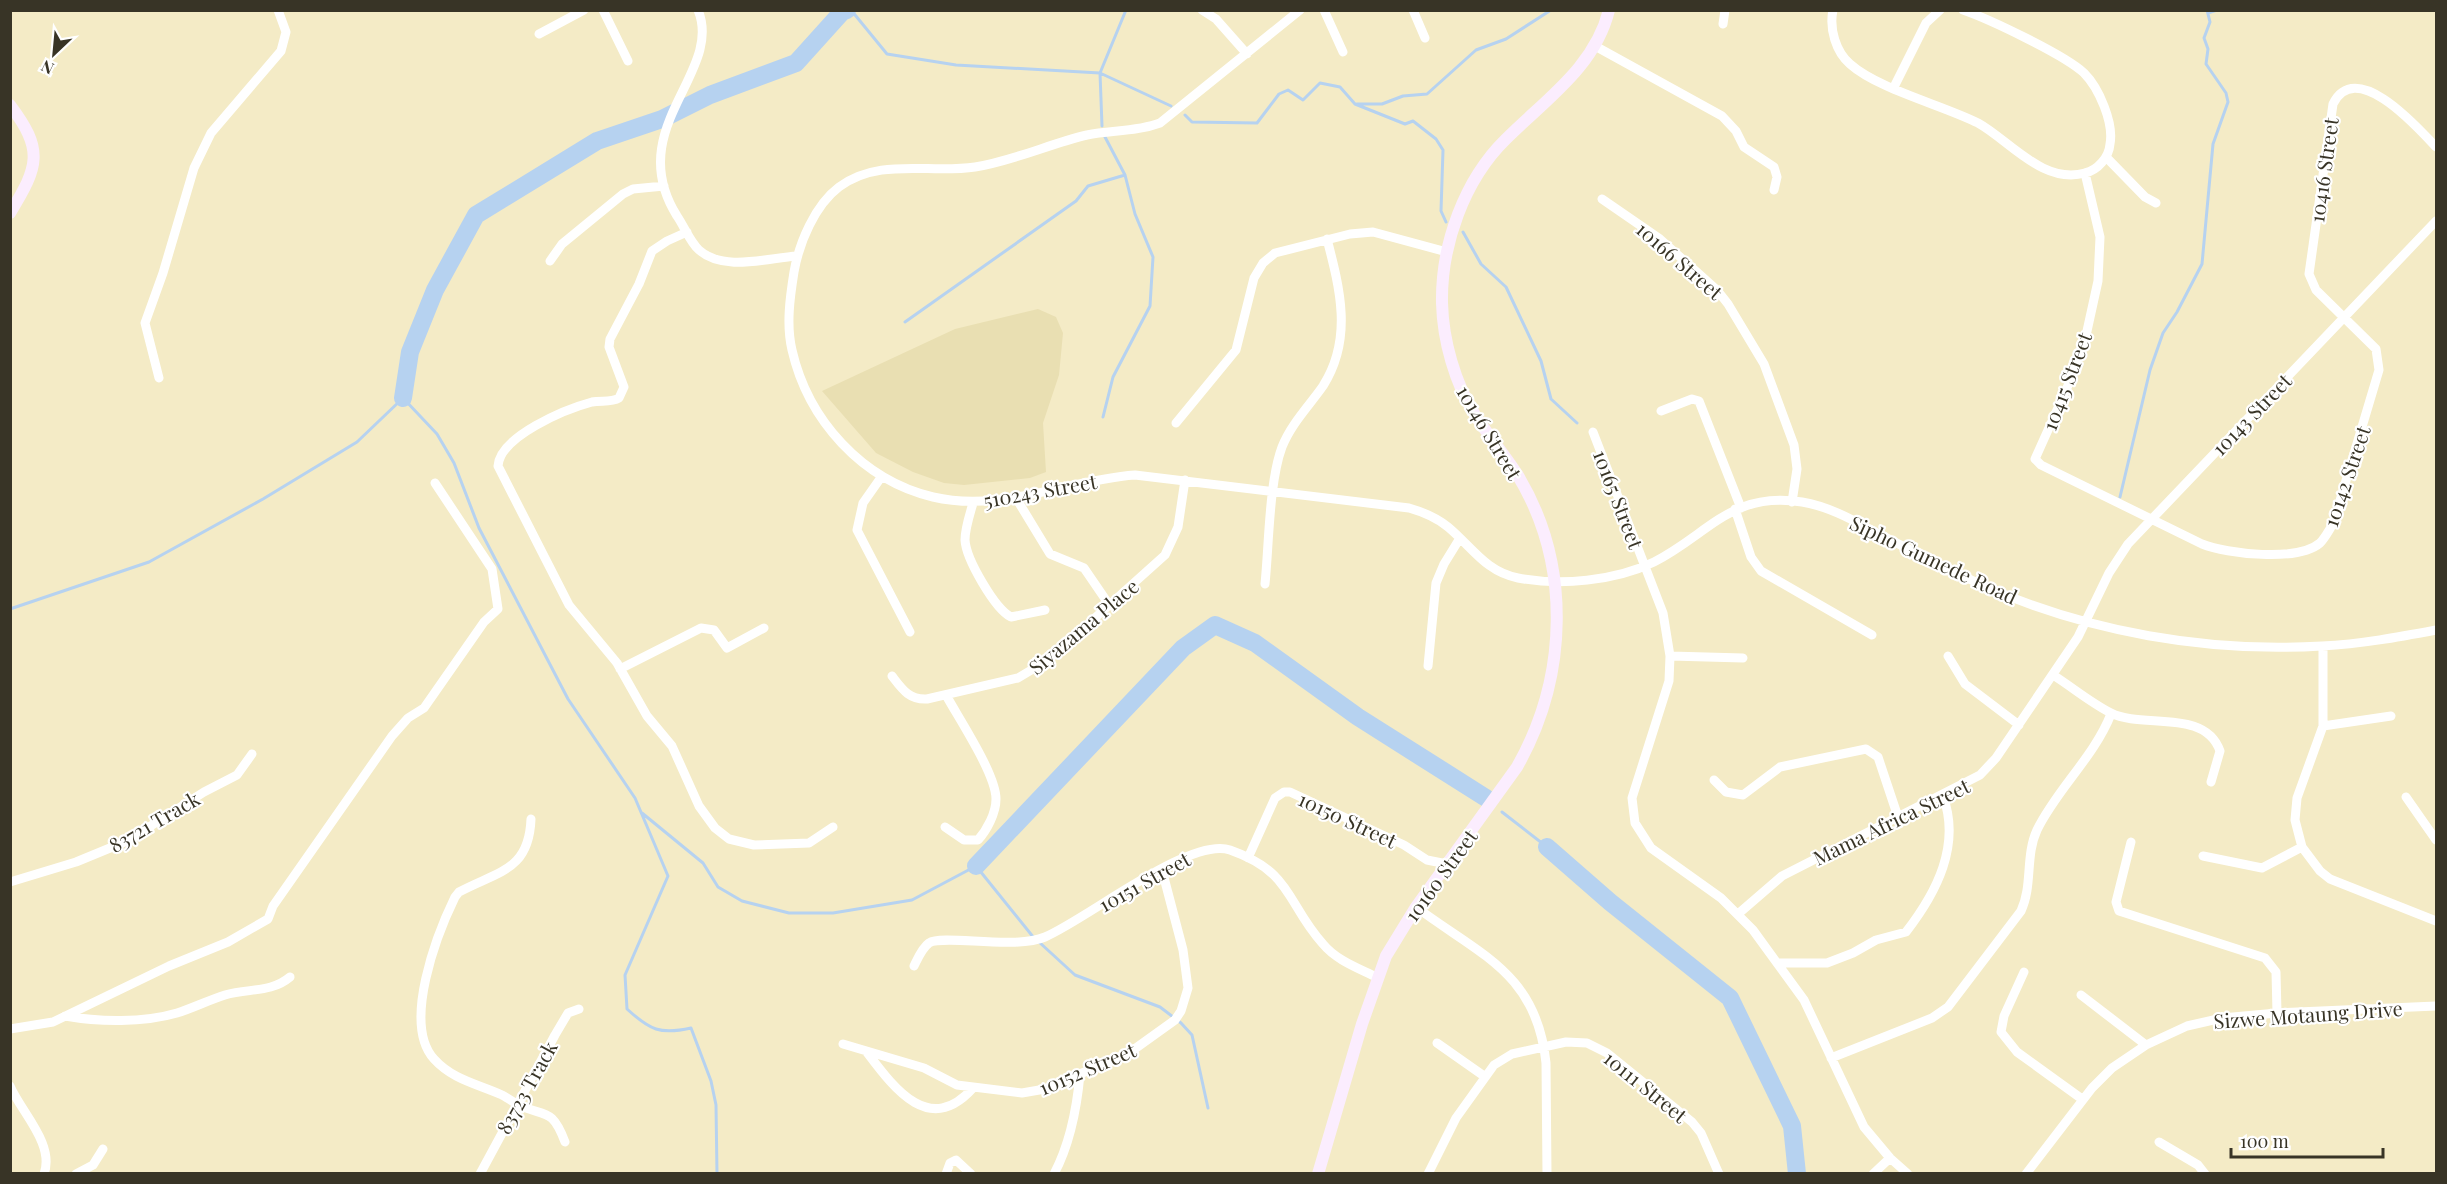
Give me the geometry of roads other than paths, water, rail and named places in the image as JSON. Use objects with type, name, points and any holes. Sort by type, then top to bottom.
[{"type":"street","points":[[159,378],[145,323],[163,273],[194,168],[211,133],[281,51],[286,32],[278,10]]},
{"type":"street","points":[[539,34],[584,10]]},
{"type":"street","points":[[603,10],[628,61]]},
{"type":"street","points":[[698,10],[701,41],[698,57],[662,143],[660,173],[674,211],[698,249],[710,258],[725,263],[797,256]]},
{"type":"street","points":[[1202,10],[1216,19],[1247,54]]},
{"type":"street","name":"510243 Street","points":[[1300,10],[1171,116],[1151,126],[1088,135],[973,167],[886,169],[857,176],[837,188],[819,209],[797,256],[789,322],[792,349],[814,408],[833,434],[856,458],[882,476],[926,495],[973,502],[1017,498],[1117,476],[1153,476],[1409,508],[1435,518],[1497,572],[1522,579],[1555,581]]},
{"type":"street","points":[[1324,10],[1343,52]]},
{"type":"street","points":[[1413,10],[1425,38]]},
{"type":"street","name":"10146 Street","points":[[1555,581],[1547,547],[1531,501],[1517,475],[1475,414],[1455,373],[1448,348],[1442,304],[1447,252],[1462,202],[1485,163],[1505,139],[1574,75],[1595,46],[1609,10]]},
{"type":"street","points":[[1723,24],[1725,10]]},
{"type":"street","points":[[1833,10],[1834,38],[1843,57],[1856,69],[1988,129],[2037,166],[2064,173],[2085,173],[2100,165],[2106,157],[2111,142],[2107,120],[2095,89],[2084,73],[2062,59],[1963,10]]},
{"type":"street","points":[[1894,87],[1926,23],[1940,10]]},
{"type":"street","points":[[1595,46],[1722,116],[1736,131],[1744,147],[1774,167],[1777,177],[1774,190]]},
{"type":"street","name":"10416 Street","points":[[2344,318],[2316,290],[2309,274],[2331,113],[2336,97],[2342,93],[2358,90],[2381,96],[2393,104],[2436,147]]},
{"type":"street","points":[[10,105],[28,129],[35,153],[32,170],[10,213]]},
{"type":"street","points":[[2106,157],[2145,197],[2156,203]]},
{"type":"street","name":"10415 Street","points":[[2085,173],[2100,237],[2098,281],[2074,371],[2035,459],[2041,465],[2151,518]]},
{"type":"street","points":[[550,261],[562,244],[623,194],[633,189],[664,186]]},
{"type":"street","name":"10166 Street","points":[[1602,199],[1660,239],[1717,290],[1728,304],[1764,364],[1794,445],[1797,469],[1792,501]]},
{"type":"street","name":"10143 Street","points":[[2086,622],[2109,573],[2151,518],[2436,221]]},
{"type":"street","points":[[687,232],[652,251],[633,295],[610,339],[609,346],[624,387],[620,398],[574,408],[525,431],[501,452],[498,460],[500,471],[569,605],[620,669],[647,716],[672,746],[699,806],[722,835],[746,845],[804,844],[813,841],[833,827]]},
{"type":"street","points":[[1176,423],[1236,350],[1254,278],[1263,263],[1275,253],[1328,239],[1373,232],[1447,252]]},
{"type":"street","points":[[1264,584],[1277,465],[1283,445],[1324,385],[1340,347],[1342,305],[1328,239]]},
{"type":"street","name":"10142 Street","points":[[2151,518],[2202,544],[2225,551],[2279,554],[2310,549],[2320,543],[2337,512],[2379,370],[2376,349],[2344,318]]},
{"type":"street","points":[[1661,411],[1692,399],[1699,401],[1738,509],[1751,557],[1761,571],[1872,635]]},
{"type":"street","name":"10165 Street","points":[[1593,432],[1644,566]]},
{"type":"street","points":[[882,476],[863,503],[858,517],[857,530],[910,632]]},
{"type":"street","name":"Siyazama Place","points":[[892,676],[907,694],[916,699],[1004,682],[1034,670],[1110,606],[1165,555],[1178,527],[1185,480]]},
{"type":"street","points":[[10,1029],[53,1022],[169,966],[228,942],[268,919],[273,906],[392,736],[408,718],[424,708],[483,622],[498,609],[492,569],[435,483]]},
{"type":"street","points":[[1017,498],[1050,554],[1084,568],[1110,606]]},
{"type":"street","name":"Sipho Gumede Road","points":[[1555,581],[1611,575],[1644,566],[1738,509],[1761,502],[1792,501],[1832,511],[1985,587],[2086,622],[2176,640],[2270,647],[2323,646],[2436,630]]},
{"type":"street","points":[[973,502],[966,534],[966,546],[993,600],[1011,617],[1045,610]]},
{"type":"street","points":[[1428,666],[1436,583],[1444,564],[1460,538]]},
{"type":"street","points":[[1644,566],[1667,625],[1670,656],[1669,681],[1662,709],[1632,798],[1635,823],[1651,848],[1721,898],[1738,914],[1777,963],[1804,1000],[1855,1113],[1890,1158],[1908,1173]]},
{"type":"street","name":"10160 Street","points":[[1318,1173],[1376,977],[1399,932],[1516,767],[1538,724],[1555,653],[1555,581]]},
{"type":"street","name":"Mama Africa Street","points":[[1738,914],[1782,876],[1980,775],[2019,725],[2086,622]]},
{"type":"street","points":[[620,669],[701,628],[714,630],[727,648],[765,628]]},
{"type":"street","points":[[2323,646],[2323,726],[2297,798],[2295,820],[2302,847],[2320,871],[2330,879],[2436,921]]},
{"type":"street","points":[[1670,656],[1743,658]]},
{"type":"street","points":[[1948,656],[1965,684],[2019,725]]},
{"type":"street","points":[[2053,675],[2111,714],[2184,724],[2210,736],[2220,751],[2211,782]]},
{"type":"street","points":[[945,827],[964,840],[978,840],[994,814],[996,798],[993,782],[946,695]]},
{"type":"street","points":[[1831,1058],[1932,1018],[1948,1007],[2021,911],[2027,895],[2030,857],[2036,832],[2102,733],[2111,714]]},
{"type":"street","points":[[2323,726],[2391,716]]},
{"type":"street","points":[[1714,780],[1726,792],[1743,795],[1780,767],[1866,749],[1878,757],[1898,817]]},
{"type":"street","name":"83721 Track","points":[[10,882],[76,862],[127,841],[204,792],[237,775],[252,754]]},
{"type":"street","name":"10150 Street","points":[[1248,858],[1275,798],[1290,792],[1404,845],[1427,860],[1447,864]]},
{"type":"street","points":[[1777,963],[1827,963],[1876,940],[1906,932],[1943,869],[1951,827],[1942,796]]},
{"type":"street","points":[[2406,797],[2436,840]]},
{"type":"street","points":[[531,819],[527,847],[517,862],[459,892],[455,897],[429,970],[421,1012],[422,1032],[432,1058],[458,1078],[503,1095],[518,1105],[545,1113],[557,1123],[565,1142]]},
{"type":"street","points":[[2131,842],[2116,902],[2119,912],[2265,958],[2276,972],[2277,1013]]},
{"type":"street","name":"10151 Street","points":[[914,966],[924,947],[935,940],[1007,944],[1039,940],[1187,856],[1209,848],[1220,847],[1248,858],[1283,882],[1323,946],[1343,961],[1376,977]]},
{"type":"street","points":[[2204,856],[2262,868],[2302,847]]},
{"type":"street","name":"10152 Street","points":[[843,1044],[924,1068],[957,1085],[1035,1092],[1080,1074],[1143,1044],[1164,1029],[1181,1011],[1188,988],[1188,973],[1161,870]]},
{"type":"street","points":[[1416,907],[1480,950],[1508,975],[1530,1006],[1545,1047],[1547,1173]]},
{"type":"street","points":[[2024,972],[2004,1016],[2001,1032],[2017,1052],[2082,1099]]},
{"type":"street","points":[[65,1016],[83,1019],[120,1019],[176,1013],[225,995],[250,989],[272,989],[290,976]]},
{"type":"street","points":[[2081,995],[2146,1045]]},
{"type":"street","name":"Sizwe Motaung Drive","points":[[2026,1173],[2082,1099],[2112,1068],[2146,1045],[2205,1020],[2277,1013],[2436,1006]]},
{"type":"street","name":"83723 Track","points":[[480,1173],[566,1016],[570,1011],[579,1009]]},
{"type":"street","name":"10111 Street","points":[[1428,1173],[1452,1126],[1484,1076],[1506,1056],[1578,1041],[1607,1053],[1692,1122],[1701,1133],[1719,1173]]},
{"type":"street","points":[[1437,1043],[1484,1076]]},
{"type":"street","points":[[866,1051],[891,1084],[921,1106],[948,1108],[956,1105],[973,1088]]},
{"type":"street","points":[[1054,1173],[1061,1161],[1072,1121],[1080,1074]]},
{"type":"street","points":[[10,1086],[42,1143],[46,1155],[44,1173]]},
{"type":"street","points":[[2159,1142],[2198,1165],[2205,1173]]},
{"type":"street","points":[[76,1173],[93,1165],[103,1149]]},
{"type":"street","points":[[1874,1173],[1890,1158]]},
{"type":"street","points":[[946,1173],[950,1163],[956,1160],[971,1173]]},
{"type":"waterway","points":[[403,398],[410,352],[435,290],[476,215],[597,141],[662,119],[710,95],[796,63],[842,12],[847,10]]},
{"type":"waterway","points":[[851,10],[887,54],[956,65],[1100,73],[1171,106]]},
{"type":"waterway","points":[[1102,126],[1100,73],[1126,10]]},
{"type":"waterway","points":[[1357,104],[1382,104],[1403,96],[1427,94],[1476,50],[1506,39],[1551,10]]},
{"type":"waterway","points":[[2120,497],[2150,370],[2163,333],[2177,312],[2202,264],[2213,144],[2228,102],[2226,93],[2206,64],[2208,49],[2204,38],[2210,22],[2207,10]]},
{"type":"waterway","points":[[2208,13],[2217,10]]},
{"type":"waterway","points":[[1185,115],[1192,122],[1257,123],[1279,94],[1288,90],[1303,100],[1320,83],[1340,87],[1355,104],[1405,124],[1413,121],[1436,139],[1443,150],[1441,211],[1446,222]]},
{"type":"waterway","points":[[1103,417],[1113,377],[1150,306],[1153,257],[1135,214],[1125,175],[1105,137]]},
{"type":"waterway","points":[[905,322],[1076,201],[1088,186],[1125,175]]},
{"type":"waterway","points":[[1463,232],[1481,264],[1506,287],[1541,361],[1551,399],[1577,423]]},
{"type":"waterway","points":[[10,609],[149,562],[263,499],[357,442],[403,398],[437,434],[454,463],[479,528],[568,699],[635,798],[668,876],[625,975],[627,1009],[642,1022],[656,1029],[671,1031],[691,1028],[711,1081],[716,1105],[717,1174]]},
{"type":"waterway","points":[[976,866],[1183,648],[1215,625],[1255,643],[1358,717],[1486,798]]},
{"type":"waterway","points":[[1502,812],[1547,847]]},
{"type":"waterway","points":[[642,813],[703,863],[718,887],[742,901],[789,913],[833,913],[912,900],[976,866],[1034,938]]},
{"type":"waterway","points":[[1547,847],[1610,902],[1730,998],[1792,1126],[1797,1174]]},
{"type":"waterway","points":[[1039,942],[1075,975],[1160,1007],[1181,1023],[1192,1035],[1208,1108]]}]
